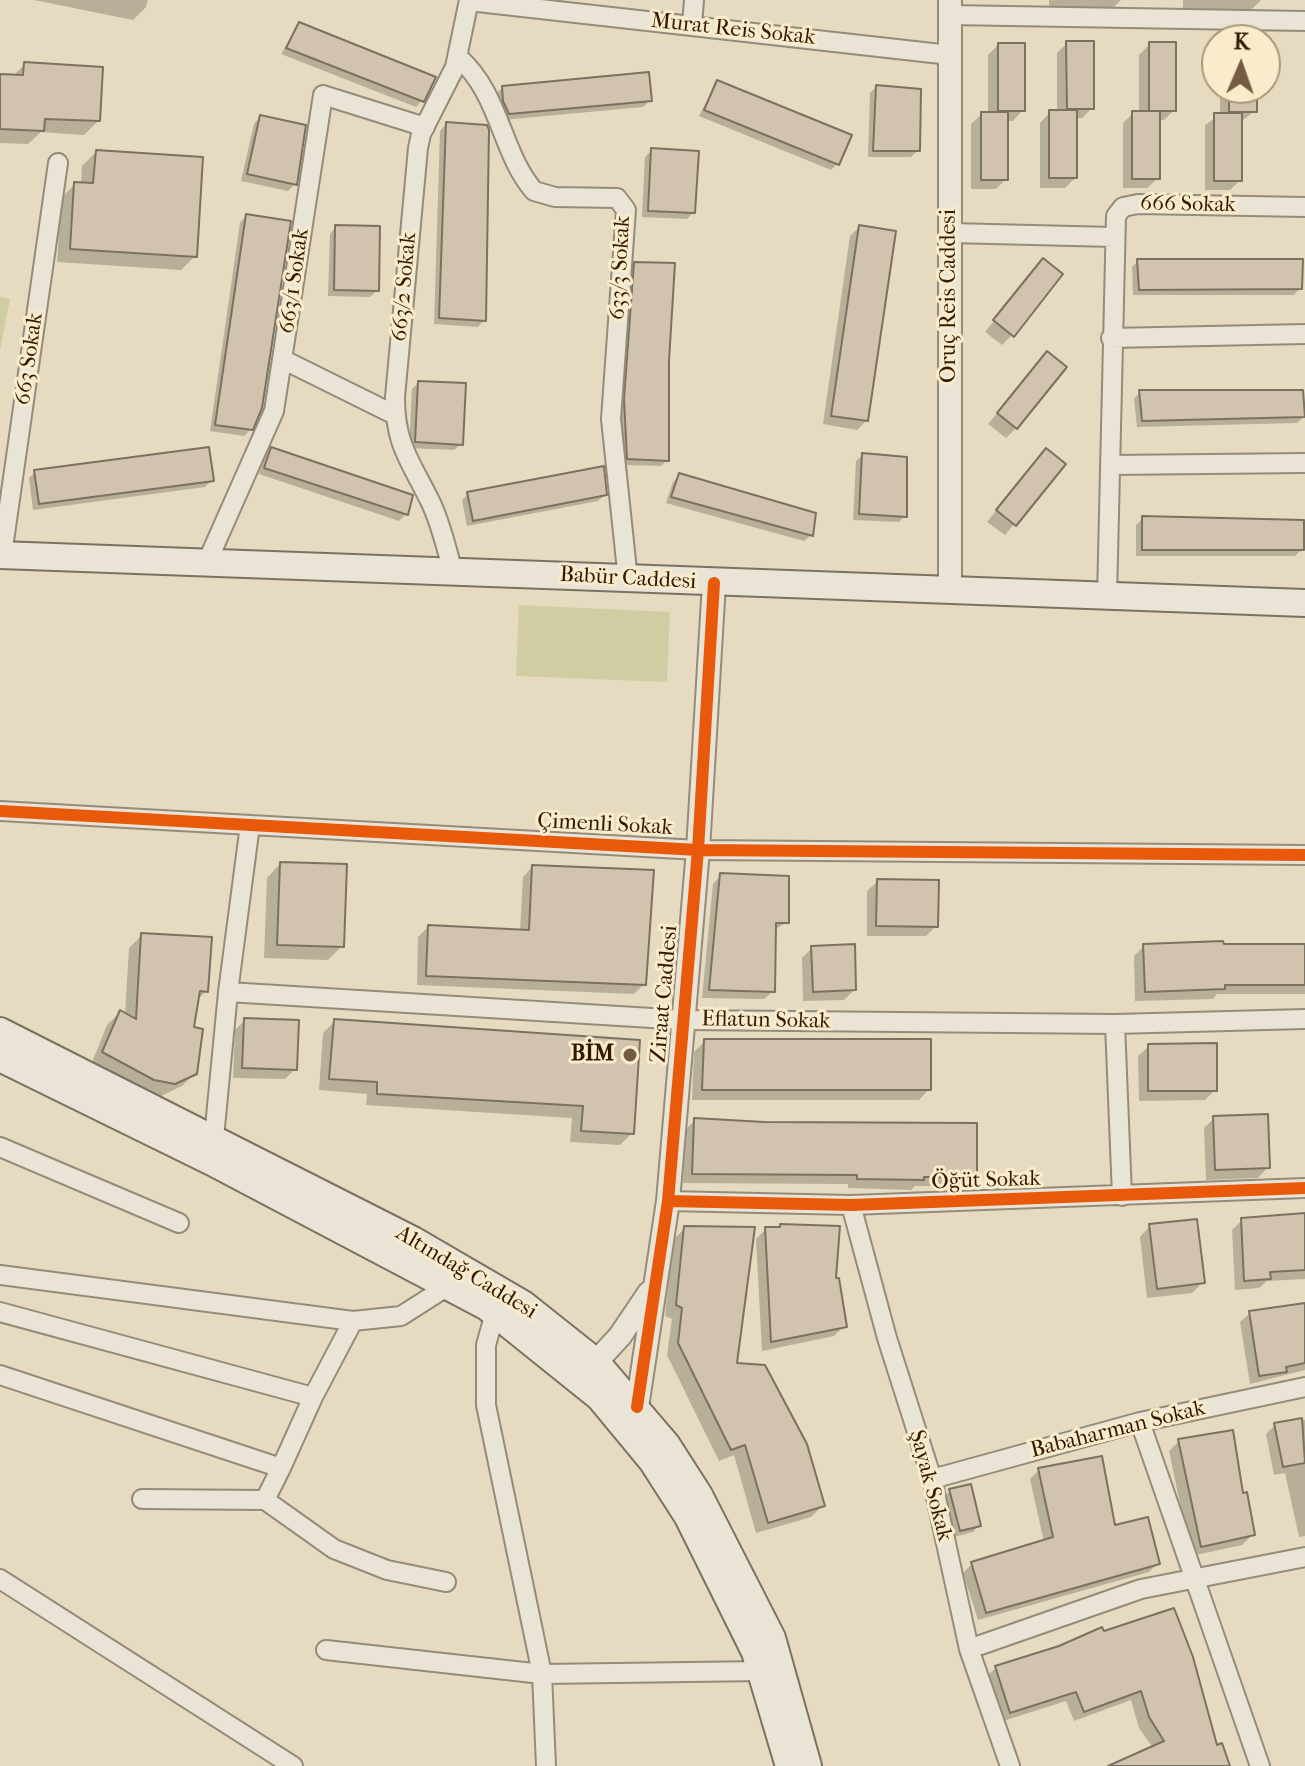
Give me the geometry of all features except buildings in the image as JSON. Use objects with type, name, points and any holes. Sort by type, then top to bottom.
[{"type":"main road","name":"Babür Caddesi","points":[[1,555],[208,560],[628,580],[1305,603]]},
{"type":"main road","name":"Altındağ Caddesi","points":[[0,1031],[213,1150],[584,1367],[688,1517],[763,1671],[789,1766]]},
{"type":"main road","name":"Altındağ Caddesi","points":[[0,1058],[213,1150],[497,1287],[584,1367],[637,1407],[699,1495],[764,1620],[781,1665],[808,1766]]},
{"type":"street","points":[[692,25],[694,0]]},
{"type":"street","name":"Murat Reis Sokak","points":[[469,1],[950,55]]},
{"type":"street","name":"663/2 Sokak","points":[[453,571],[431,503],[401,450],[395,415],[418,148],[458,57],[469,1]]},
{"type":"street","points":[[950,8],[1305,21]]},
{"type":"street","name":"Oruç Reis Caddesi","points":[[950,8],[950,591]]},
{"type":"street","name":"633/3 Sokak","points":[[458,57],[489,94],[519,165],[534,191],[555,197],[617,198],[626,210],[611,419],[628,580]]},
{"type":"street","name":"663/1 Sokak","points":[[208,560],[274,411],[323,95],[425,127]]},
{"type":"street","name":"663 Sokak","points":[[1,555],[58,163]]},
{"type":"street","name":"666 Sokak","points":[[950,233],[1114,237],[1116,216],[1129,205],[1305,207]]},
{"type":"street","points":[[1107,598],[1114,237]]},
{"type":"street","points":[[1111,338],[1305,334]]},
{"type":"street","points":[[284,360],[395,415]]},
{"type":"street","points":[[1111,465],[1305,463]]},
{"type":"street","name":"Ziraat Caddesi","points":[[637,1407],[668,1201],[698,850],[714,583]]},
{"type":"street","name":"Çimenli Sokak","points":[[0,811],[698,850],[1305,855]]},
{"type":"street","points":[[213,1150],[228,992],[250,825]]},
{"type":"street","name":"Eflatun Sokak","points":[[228,992],[684,1020],[1115,1024],[1305,1019]]},
{"type":"street","points":[[1115,1024],[1122,1196]]},
{"type":"street","points":[[0,1147],[179,1223]]},
{"type":"street","name":"Öğüt Sokak","points":[[668,1201],[851,1205],[1305,1188]]},
{"type":"street","name":"Şayak Sokak","points":[[851,1205],[887,1338],[932,1479],[969,1649],[1010,1766]]},
{"type":"street","points":[[0,1275],[353,1321],[401,1316],[448,1286]]},
{"type":"street","name":"Ziraat Caddesi","points":[[584,1367],[620,1336],[654,1285]]},
{"type":"street","points":[[0,1312],[313,1397]]},
{"type":"street","points":[[495,1313],[486,1345],[486,1405],[542,1674],[546,1766]]},
{"type":"street","points":[[265,1500],[353,1321]]},
{"type":"street","points":[[0,1375],[281,1468]]},
{"type":"street","name":"Babaharman Sokak","points":[[932,1479],[1140,1422],[1305,1387]]},
{"type":"street","points":[[1140,1422],[1260,1766]]},
{"type":"street","points":[[142,1499],[265,1500],[334,1549],[387,1570],[446,1582]]},
{"type":"street","points":[[969,1649],[1141,1589],[1305,1557]]},
{"type":"street","points":[[0,1579],[293,1766]]},
{"type":"street","points":[[326,1650],[542,1674],[763,1671]]},
{"type":"shaded area","points":[[0,297],[10,299],[0,351]]},
{"type":"shaded area","points":[[519,605],[670,612],[667,682],[516,676]]},
{"type":"cycle path","points":[[637,1407],[668,1201],[698,850],[714,583]]},
{"type":"cycle path","points":[[0,811],[698,850],[1305,855]]},
{"type":"cycle path","points":[[668,1201],[851,1205],[1305,1188]]},
{"type":"place","name":"BİM","points":[[630,1055]]}]
